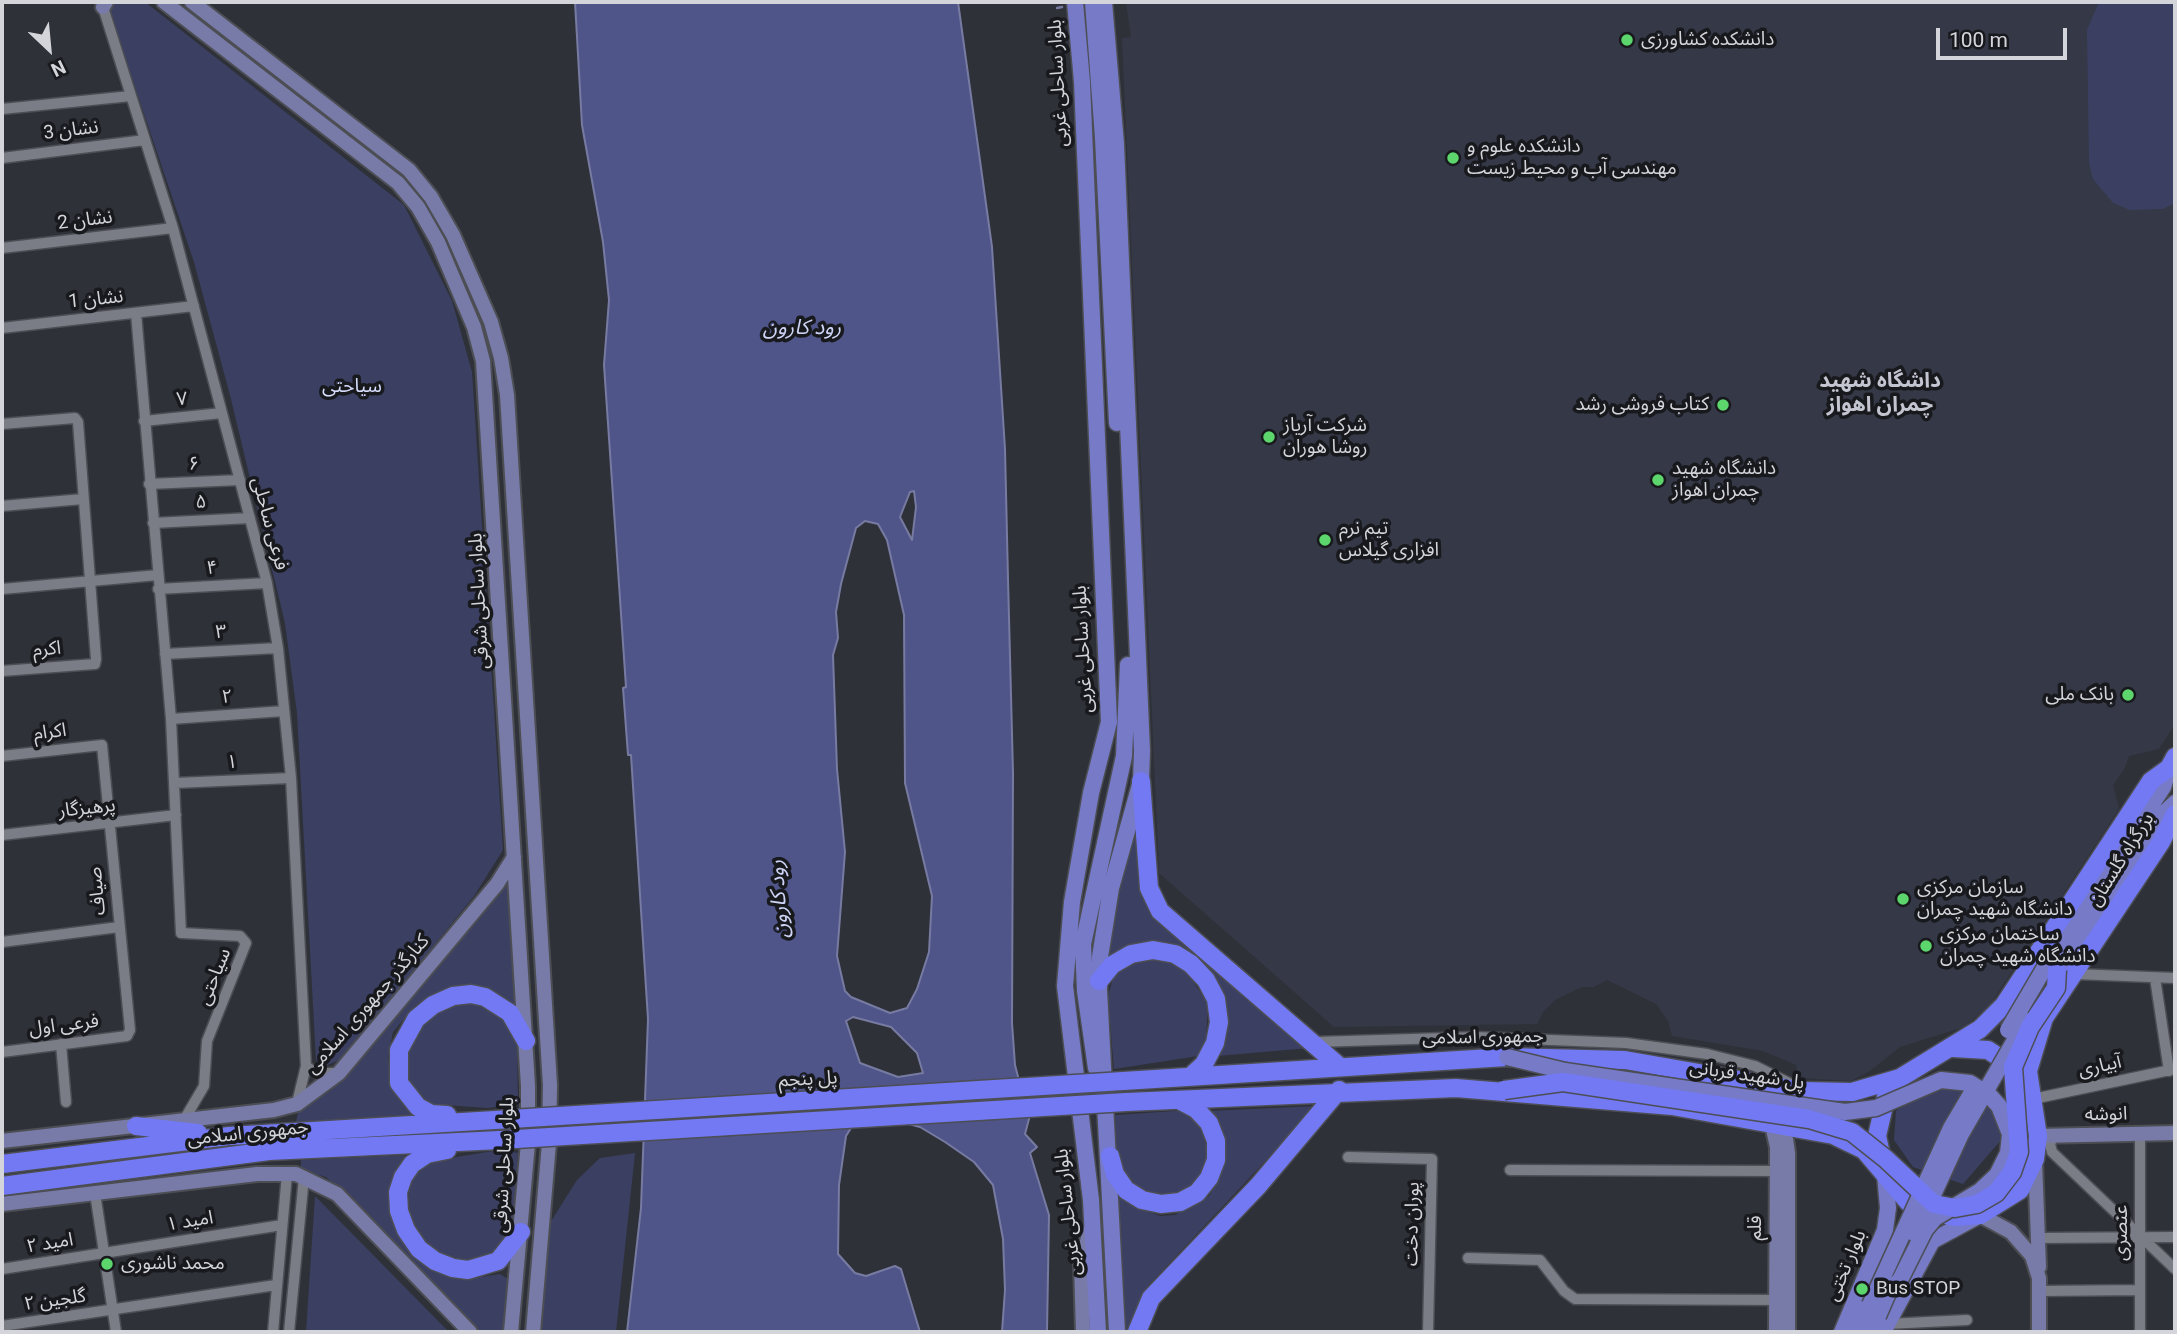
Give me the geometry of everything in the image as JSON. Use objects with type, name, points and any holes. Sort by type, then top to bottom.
[{"type":"highway","points":[[1885,1174],[1877,1136],[1879,1116],[1886,1097],[1900,1078],[1980,1029],[2004,1005],[2151,781],[2172,762]]},
{"type":"highway","points":[[1141,781],[1149,888],[1160,911],[1339,1066]]},
{"type":"highway","name":"بزرگراه گلستان","points":[[1980,1215],[2020,1190],[2046,1136],[2031,1095],[2028,1071],[2060,969],[2168,844],[2175,814]]},
{"type":"highway","points":[[1099,981],[1112,965],[1131,954],[1153,950],[1175,954],[1206,979],[1216,999],[1219,1022],[1215,1043],[1204,1064],[1191,1076]]},
{"type":"highway","name":"پل شهید قربانی","points":[[1504,1090],[1563,1082],[1809,1119],[1852,1132],[1886,1159],[1934,1204],[1955,1208],[1977,1205],[1996,1192],[2012,1172],[2019,1152],[2012,1067],[2030,1027],[2056,988],[2060,969]]},
{"type":"highway","points":[[495,1120],[431,1114],[418,1107],[399,1083],[398,1059],[405,1033],[433,1005],[453,996],[471,994],[485,997],[510,1013],[526,1041]]},
{"type":"highway","points":[[1947,1050],[1971,1046],[1995,1053],[2016,1068],[2031,1095]]},
{"type":"highway","name":"جمهوری اسلامی","points":[[1123,1081],[1507,1056],[1625,1060],[1802,1091],[1841,1093],[1868,1090],[1900,1078]]},
{"type":"highway","name":"پل پنجم","points":[[495,1120],[1123,1081]]},
{"type":"highway","points":[[1137,1332],[1151,1298],[1258,1186],[1339,1090]]},
{"type":"highway","points":[[521,1232],[498,1261],[468,1270],[435,1261],[419,1249],[406,1230],[399,1211],[398,1192],[403,1177],[427,1154],[500,1140],[1339,1090],[1504,1090],[1672,1107],[1833,1135],[1864,1150],[1908,1202],[1931,1212],[1955,1217],[1980,1215]]},
{"type":"highway","points":[[1833,1135],[1851,1124],[1855,1118],[1854,1110],[1841,1093]]},
{"type":"highway","points":[[1110,1156],[1115,1174],[1126,1190],[1142,1200],[1161,1204],[1180,1202],[1197,1193],[1209,1178],[1216,1160],[1216,1141],[1203,1116],[1179,1100]]},
{"type":"highway","name":"جمهوری اسلامی","points":[[2,1164],[229,1136],[495,1120]]},
{"type":"highway","points":[[136,1126],[229,1136]]},
{"type":"highway","name":"جمهوری اسلامی","points":[[2,1186],[269,1151],[500,1140]]},
{"type":"main road","name":"بلوار ساحلی شرقی","points":[[164,2],[398,183],[418,207],[456,282],[480,350],[487,396],[526,1041],[528,1143],[511,1332]]},
{"type":"main road","name":"بلوار ساحلی شرقی","points":[[192,2],[409,170],[431,197],[472,276],[501,358],[507,395],[547,1040],[550,1143],[533,1332]]},
{"type":"main road","name":"بلوار ساحلی غربی","points":[[1075,2],[1082,82],[1109,722],[1091,793],[1072,902],[1065,986],[1092,1222],[1098,1332]]},
{"type":"main road","name":"بلوار ساحلی غربی","points":[[1093,2],[1103,138],[1129,678],[1124,756],[1083,944],[1091,1045],[1108,1125]]},
{"type":"main road","name":"بلوار ساحلی غربی","points":[[1104,2],[1116,158],[1141,781],[1111,888],[1104,923],[1099,981],[1117,1332]]},
{"type":"main road","points":[[2060,969],[2163,787],[2172,762]]},
{"type":"main road","points":[[1857,1332],[1880,1319],[1951,1128],[2161,816],[2175,803]]},
{"type":"main road","points":[[513,837],[534,836]]},
{"type":"main road","name":"کنارگذر جمهوری اسلامی","points":[[2,1141],[274,1110],[297,1104],[319,1091],[339,1073],[497,884],[515,855]]},
{"type":"main road","name":"پل شهید قربانی","points":[[1880,1319],[1887,1294],[1961,1133],[2060,969]]},
{"type":"main road","name":"پل شهید قربانی","points":[[1507,1056],[1565,1071],[1845,1112],[1876,1108],[1941,1080],[1970,1083],[1989,1095],[1999,1106],[2010,1134],[2008,1153],[1997,1175],[1980,1191],[1935,1218],[1925,1230],[1900,1280],[1887,1294]]},
{"type":"main road","points":[[1772,1124],[1786,1139],[1788,1153],[1782,1300],[1788,1332]]},
{"type":"main road","name":"قلم","points":[[1772,1124],[1777,1147],[1782,1300],[1776,1332]]},
{"type":"main road","name":"انوشه","points":[[2046,1136],[2175,1133]]},
{"type":"main road","points":[[2035,1159],[2039,1238],[2039,1332]]},
{"type":"main road","points":[[162,1185],[191,1161]]},
{"type":"main road","points":[[2,1204],[257,1174],[304,1177],[337,1194],[470,1332]]},
{"type":"main road","name":"بلوار تختی","points":[[1842,1332],[1885,1230],[1888,1208],[1885,1174]]},
{"type":"main road","points":[[1871,1332],[1906,1285],[1932,1241],[1980,1215],[2011,1233],[2032,1256],[2039,1285]]},
{"type":"main road","points":[[1083,1332],[1081,1264],[1092,1222]]},
{"type":"main road","points":[[1870,1269],[1884,1258],[1898,1260],[1906,1271],[1906,1285]]},
{"type":"street","name":"فرعی ساحلی","points":[[103,3],[173,228],[267,583],[278,648],[291,778],[306,1066],[297,1104]]},
{"type":"street","points":[[2,109],[131,96]]},
{"type":"street","name":"نشان 3","points":[[2,158],[145,139]]},
{"type":"street","name":"نشان 2","points":[[2,248],[173,228]]},
{"type":"street","name":"نشان 1","points":[[2,328],[194,306]]},
{"type":"street","name":"سیاحتی","points":[[136,313],[171,719],[181,933],[240,936],[246,943],[207,1041],[204,1086],[184,1120]]},
{"type":"street","name":"۷","points":[[144,421],[222,414]]},
{"type":"street","points":[[2,424],[76,419],[89,582]]},
{"type":"street","name":"۶","points":[[149,484],[240,480]]},
{"type":"street","points":[[2,506],[83,499]]},
{"type":"street","name":"۵","points":[[153,523],[250,517]]},
{"type":"street","points":[[2,589],[158,575]]},
{"type":"street","name":"اکرم","points":[[2,671],[95,664],[89,582]]},
{"type":"street","name":"۴","points":[[158,589],[267,583]]},
{"type":"street","name":"۳","points":[[165,654],[278,648]]},
{"type":"street","name":"۲","points":[[171,719],[284,712]]},
{"type":"street","name":"اکرام","points":[[2,756],[102,745]]},
{"type":"street","name":"صیاف","points":[[102,745],[130,1033]]},
{"type":"street","name":"۱","points":[[175,783],[291,778]]},
{"type":"street","name":"پرهیزگار","points":[[2,835],[176,816]]},
{"type":"street","points":[[2,942],[119,927]]},
{"type":"street","points":[[2060,969],[2175,978]]},
{"type":"street","points":[[2155,978],[2172,1070]]},
{"type":"street","name":"فرعی اول","points":[[2,1052],[127,1036],[130,1033]]},
{"type":"street","points":[[1310,1042],[1476,1037],[1626,1043],[1707,1054],[1755,1066],[1802,1091]]},
{"type":"street","points":[[61,1044],[66,1102]]},
{"type":"street","points":[[306,1066],[316,1073],[339,1073]]},
{"type":"street","name":"آبیاری","points":[[2031,1095],[2172,1070]]},
{"type":"street","name":"عنصری","points":[[2140,1133],[2140,1332]]},
{"type":"street","points":[[2,1134],[2,1141]]},
{"type":"street","points":[[2046,1136],[2052,1152],[2175,1269]]},
{"type":"street","name":"پوران دخت","points":[[1348,1157],[1432,1158],[1428,1332]]},
{"type":"street","points":[[1510,1170],[1776,1171]]},
{"type":"street","points":[[273,1332],[287,1174]]},
{"type":"street","points":[[289,1332],[304,1177]]},
{"type":"street","points":[[94,1193],[116,1332]]},
{"type":"street","name":"امید ۱","points":[[104,1253],[282,1226]]},
{"type":"street","points":[[2039,1238],[2175,1237]]},
{"type":"street","name":"امید ۲","points":[[2,1269],[104,1253]]},
{"type":"street","points":[[1468,1258],[1541,1260],[1563,1291],[1576,1299],[1782,1300]]},
{"type":"street","name":"گلجین ۲","points":[[2,1326],[276,1285]]},
{"type":"street","points":[[2039,1285],[2140,1290]]},
{"type":"street","points":[[1880,1319],[1967,1320]]},
{"type":"shaded area","name":"دانشگاه شهید چمران اهواز","points":[[1126,2],[2175,2],[2175,724],[2159,749],[2129,756],[2125,768],[2113,785],[2119,809],[1990,1005],[1964,1027],[1900,1047],[1870,1071],[1851,1081],[1798,1078],[1796,1065],[1763,1051],[1672,1036],[1668,1021],[1656,1004],[1607,980],[1594,987],[1582,987],[1555,1000],[1543,1012],[1537,1024],[1334,1027],[1159,873],[1122,38],[1131,37]]},
{"type":"green space","name":"سیاحتی","points":[[145,2],[404,205],[452,301],[472,372],[503,850],[474,896],[342,1059],[325,1066],[316,1060],[297,713],[285,623],[230,395],[194,262],[107,4]]},
{"type":"green space","points":[[2099,2],[2175,2],[2175,203],[2163,209],[2130,210],[2113,203],[2093,179],[2089,163],[2087,30]]},
{"type":"green space","points":[[1139,812],[1146,898],[1309,1048],[1217,1056],[1223,1021],[1179,948],[1167,942],[1151,941],[1123,948],[1103,967],[1119,875]]},
{"type":"green space","points":[[511,868],[519,1014],[494,992],[473,986],[445,989],[415,1006],[393,1032],[388,1057],[392,1085],[404,1104],[422,1117],[296,1122],[299,1108],[327,1093],[364,1054]]},
{"type":"green space","points":[[1163,955],[1185,969],[1208,1004],[1205,1055],[1114,1069],[1108,997],[1114,974],[1125,963]]},
{"type":"green space","points":[[452,1001],[487,1004],[507,1018],[517,1040],[518,1104],[488,1108],[430,1104],[411,1091],[403,1069],[411,1032]]},
{"type":"green space","points":[[1957,1088],[1988,1105],[2002,1120],[2001,1140],[1963,1184],[1913,1167],[1894,1140],[1896,1111],[1920,1093]]},
{"type":"green space","points":[[1317,1106],[1148,1286],[1138,1305],[1131,1332],[1124,1332],[1114,1177],[1134,1206],[1160,1216],[1175,1215],[1209,1196],[1219,1179],[1222,1168],[1208,1111]]},
{"type":"green space","points":[[1190,1110],[1201,1125],[1210,1160],[1193,1194],[1142,1196],[1123,1172],[1116,1154],[1115,1115]]},
{"type":"green space","points":[[499,1150],[518,1153],[512,1232],[496,1253],[476,1260],[449,1260],[433,1251],[417,1233],[409,1217],[409,1182],[420,1165]]},
{"type":"green space","points":[[635,1153],[616,1332],[533,1332],[543,1234],[577,1180],[600,1158]]},
{"type":"green space","points":[[405,1155],[391,1187],[392,1216],[406,1245],[431,1269],[462,1280],[500,1274],[508,1279],[503,1332],[477,1332],[326,1177],[301,1170],[301,1160]]},
{"type":"green space","points":[[315,1196],[449,1332],[306,1332]]},
{"type":"water","name":"رود کارون","points":[[575,2],[958,2],[992,247],[1005,449],[1013,773],[1012,1023],[1015,1065],[1029,1119],[1025,1134],[1037,1147],[1030,1153],[1049,1215],[1047,1332],[1002,1332],[1005,1290],[1003,1239],[993,1185],[974,1162],[920,1127],[905,1123],[859,1126],[851,1128],[846,1136],[839,1185],[838,1254],[855,1273],[866,1276],[895,1266],[901,1269],[920,1332],[627,1332],[641,1208],[648,1019],[631,755],[628,755],[623,688],[626,687],[604,365],[609,300],[603,242],[582,125]],"holes":[[[914,491],[916,507],[912,540],[900,517],[910,492]],[[865,521],[878,524],[887,540],[904,615],[905,783],[932,896],[929,952],[917,989],[907,1008],[890,1013],[851,997],[845,991],[837,956],[845,852],[837,769],[833,655],[838,638],[836,612],[841,584],[856,528]],[[853,1017],[891,1027],[917,1053],[923,1073],[898,1077],[860,1063],[846,1021]]]},
{"type":"waterway","points":[[1057,8],[1062,7]]},
{"type":"place","name":"دانشکده کشاورزی","points":[[1627,40]]},
{"type":"place","name":"دانشکده علوم و مهندسی آب و محیط زیست","points":[[1453,158]]},
{"type":"place","name":"کتاب فروشی رشد","points":[[1723,405]]},
{"type":"place","name":"شرکت آریاز روشا هوران","points":[[1269,437]]},
{"type":"place","name":"دانشگاه شهید چمران اهواز","points":[[1658,480]]},
{"type":"place","name":"تیم نرم افزاری گیلاس","points":[[1325,540]]},
{"type":"place","name":"بانک ملی","points":[[2128,695]]},
{"type":"place","name":"سازمان مرکزی دانشگاه شهید چمران","points":[[1903,899]]},
{"type":"place","name":"ساختمان مرکزی دانشگاه شهید چمران","points":[[1926,946]]},
{"type":"place","name":"محمد ناشوری","points":[[107,1264]]},
{"type":"place","name":"Bus STOP","points":[[1862,1289]]},
{"type":"district","name":"داشگاه شهید چمران اهواز","points":[[1880,394]]}]
